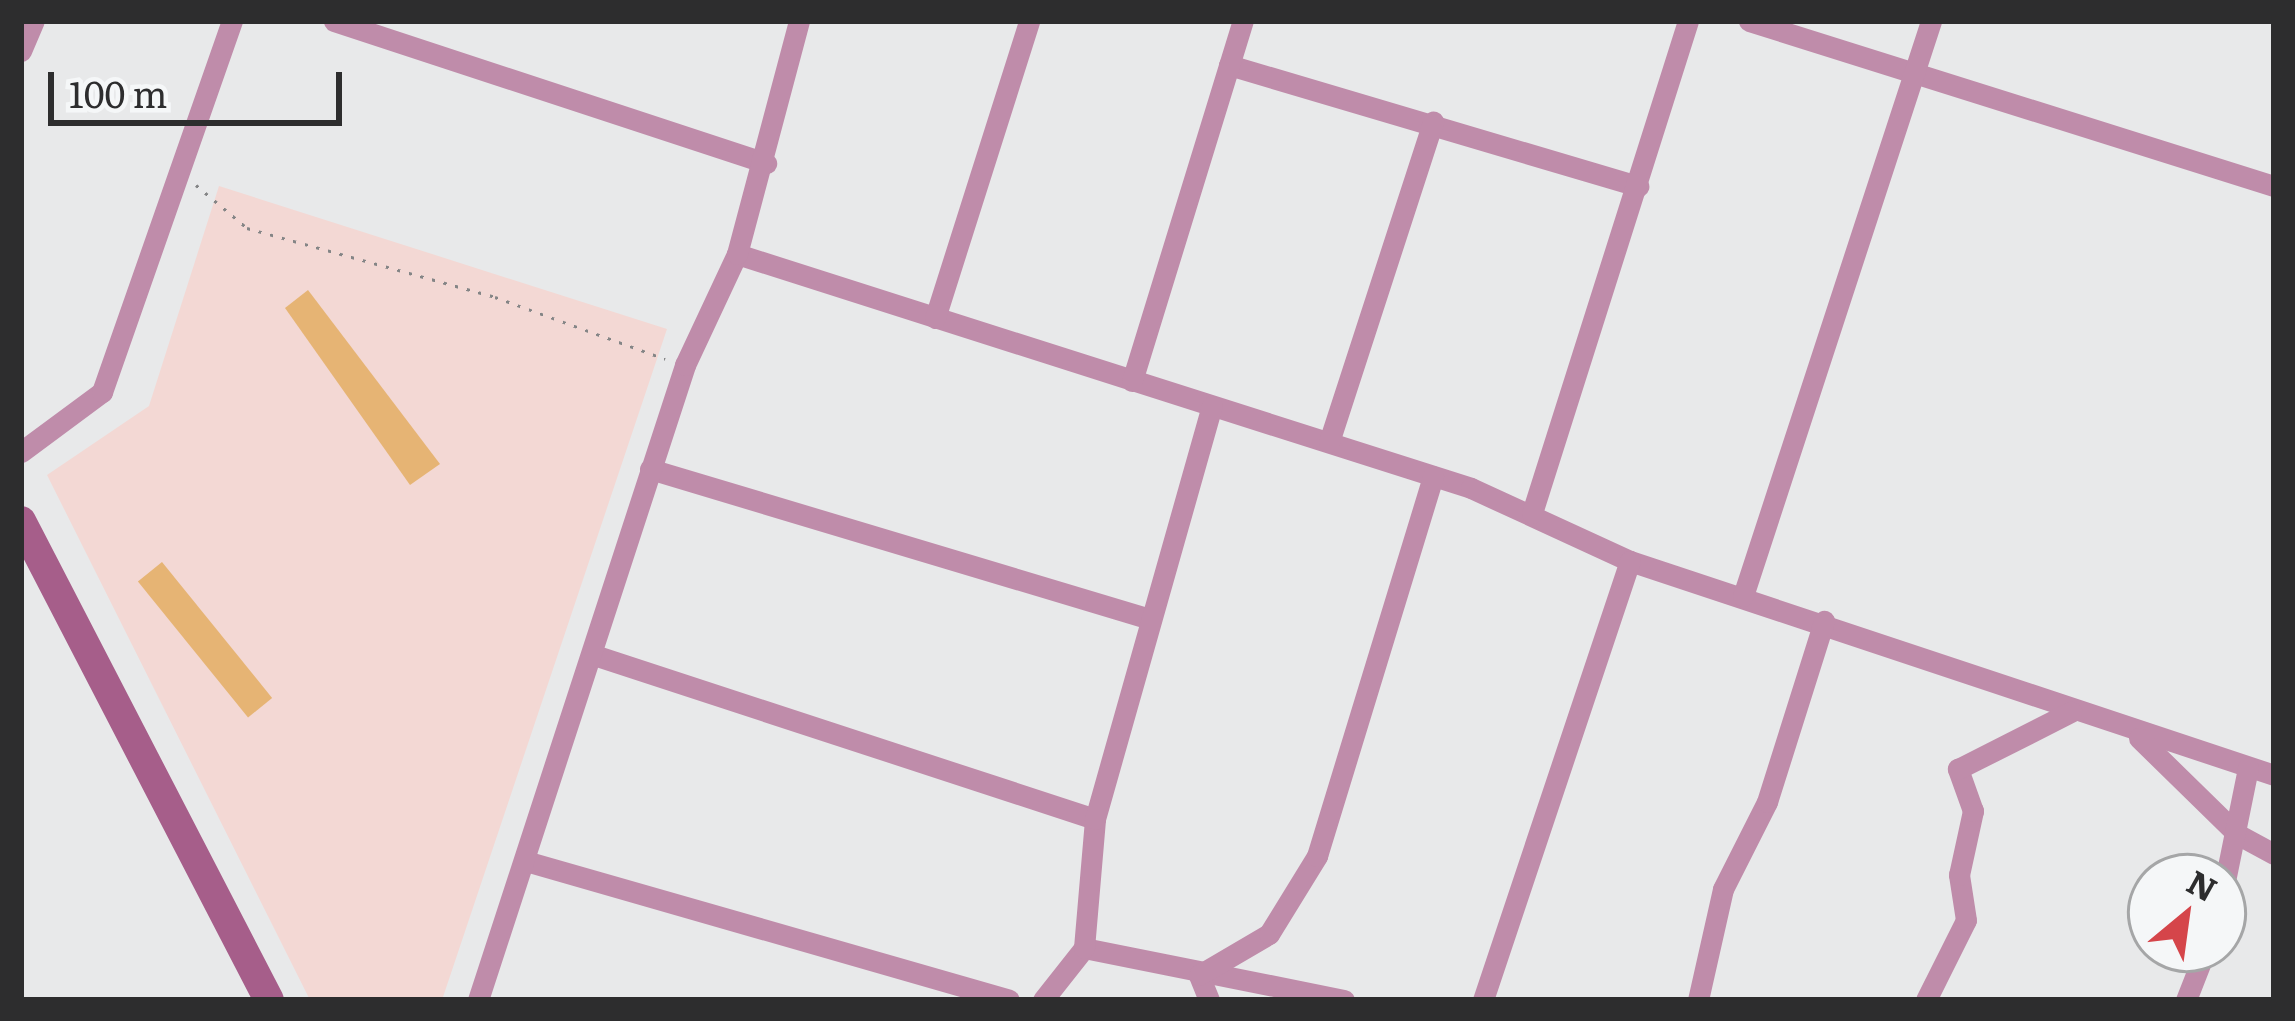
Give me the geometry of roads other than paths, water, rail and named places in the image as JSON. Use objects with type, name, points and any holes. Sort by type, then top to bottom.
[{"type":"street","points":[[21,52],[34,21]]},
{"type":"street","points":[[21,452],[102,392],[232,21]]},
{"type":"street","points":[[334,21],[766,163]]},
{"type":"street","points":[[478,1000],[529,862],[685,365],[736,254],[766,163],[799,21]]},
{"type":"street","points":[[935,318],[1029,21]]},
{"type":"street","points":[[1132,381],[1243,21]]},
{"type":"street","points":[[1532,513],[1688,21]]},
{"type":"street","points":[[1749,21],[2274,186]]},
{"type":"street","points":[[1742,596],[1931,21]]},
{"type":"street","points":[[1229,65],[1433,122],[1638,187]]},
{"type":"street","points":[[1329,442],[1433,122]]},
{"type":"street","points":[[736,254],[1433,476],[1532,513],[1630,561],[1824,621],[2072,712],[2274,776]]},
{"type":"street","points":[[1043,1000],[1084,948],[1095,819],[1212,406]]},
{"type":"street","points":[[650,469],[1150,619]]},
{"type":"street","points":[[1199,975],[1269,934],[1317,856],[1433,476]]},
{"type":"street","points":[[21,521],[269,1000]]},
{"type":"street","points":[[1483,1000],[1630,561]]},
{"type":"street","points":[[1699,1000],[1724,889],[1767,802],[1824,621]]},
{"type":"street","points":[[594,655],[1095,819]]},
{"type":"street","points":[[1926,1000],[1966,920],[1959,875],[1973,811],[1958,769],[2072,712]]},
{"type":"street","points":[[2134,733],[2237,834],[2274,854]]},
{"type":"street","points":[[2232,853],[2248,768]]},
{"type":"street","points":[[529,862],[1009,1000]]},
{"type":"street","points":[[1084,948],[1199,975],[1344,1000]]},
{"type":"street","points":[[1199,975],[1209,1000]]}]
